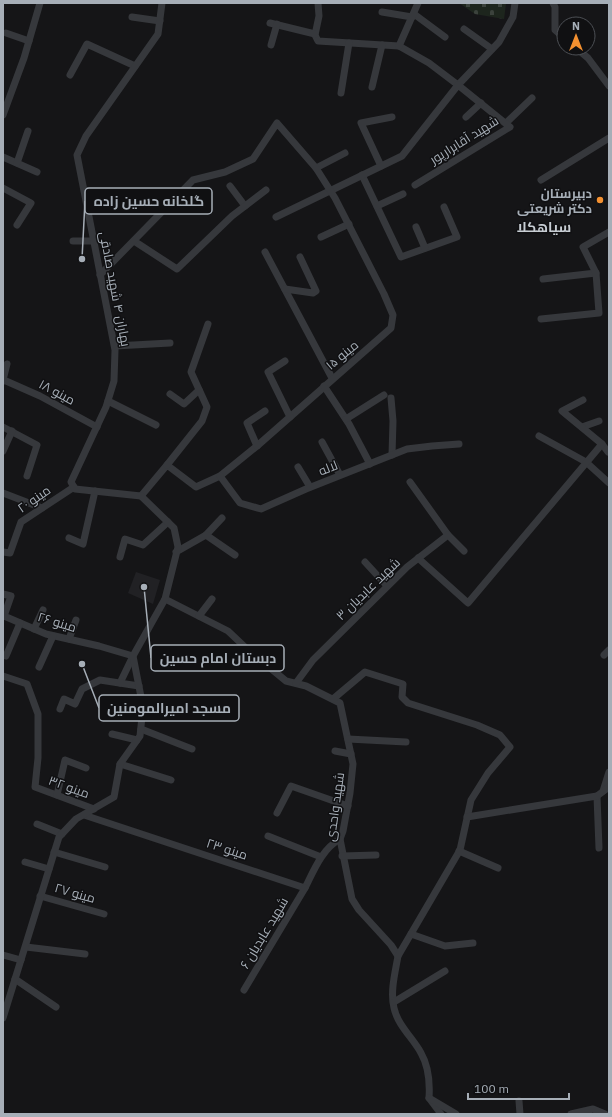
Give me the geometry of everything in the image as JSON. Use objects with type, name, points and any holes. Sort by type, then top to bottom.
[{"type":"street","points":[[3,116],[29,41],[40,3]]},
{"type":"street","name":"بهاران ۴ شهید صادقی","points":[[74,486],[71,482],[97,427],[114,381],[115,346],[77,155],[86,136],[158,34],[162,3]]},
{"type":"street","points":[[318,3],[319,16],[315,35],[318,41],[399,46],[418,3]]},
{"type":"street","points":[[276,217],[402,156],[458,85],[499,42],[513,17],[514,3]]},
{"type":"street","points":[[553,3],[555,7],[556,31]]},
{"type":"street","points":[[382,12],[413,16],[445,37]]},
{"type":"street","points":[[132,17],[160,21]]},
{"type":"street","points":[[271,45],[274,24],[315,35]]},
{"type":"street","points":[[464,29],[492,49]]},
{"type":"street","points":[[6,33],[29,41]]},
{"type":"street","points":[[342,93],[349,43]]},
{"type":"street","points":[[70,75],[86,44],[135,66]]},
{"type":"street","points":[[372,87],[382,45]]},
{"type":"street","name":"شهید آقابرارپور","points":[[399,46],[429,63],[510,126],[415,185]]},
{"type":"street","points":[[586,56],[609,86]]},
{"type":"street","points":[[506,123],[532,98]]},
{"type":"street","points":[[466,117],[481,103]]},
{"type":"street","points":[[381,166],[361,123],[392,117]]},
{"type":"street","name":"مینو ۱۵","points":[[134,241],[193,180],[225,172],[253,159],[277,123],[316,168],[330,190],[349,224],[393,315],[391,328],[332,378],[257,446],[220,476],[196,487],[168,465]]},
{"type":"street","points":[[17,163],[28,131]]},
{"type":"street","points":[[541,180],[609,138]]},
{"type":"street","points":[[316,168],[344,153]]},
{"type":"street","points":[[3,157],[36,172]]},
{"type":"street","points":[[362,175],[401,257],[457,237],[444,208]]},
{"type":"street","points":[[230,186],[245,206]]},
{"type":"street","points":[[3,188],[30,203],[17,225]]},
{"type":"street","points":[[100,275],[134,241],[177,269],[232,216],[266,190]]},
{"type":"street","points":[[377,206],[403,194]]},
{"type":"street","points":[[321,238],[349,224]]},
{"type":"street","points":[[416,227],[425,248]]},
{"type":"street","points":[[541,319],[599,313],[596,272],[583,247],[609,232]]},
{"type":"street","points":[[73,241],[94,241]]},
{"type":"street","points":[[265,252],[332,378]]},
{"type":"street","points":[[285,289],[313,294],[316,292],[300,257]]},
{"type":"street","points":[[543,279],[596,272]]},
{"type":"street","points":[[141,496],[168,465],[202,421],[207,407],[191,372],[208,324]]},
{"type":"street","points":[[115,346],[170,343]]},
{"type":"street","points":[[285,361],[268,372],[290,417]]},
{"type":"street","points":[[4,381],[7,364]]},
{"type":"street","name":"مینو ۱۸","points":[[4,381],[40,396],[97,427]]},
{"type":"street","points":[[324,386],[346,419],[370,464]]},
{"type":"street","points":[[170,394],[184,404],[199,390]]},
{"type":"street","points":[[346,419],[384,394]]},
{"type":"street","points":[[391,398],[393,421],[392,455]]},
{"type":"street","points":[[108,400],[156,425]]},
{"type":"street","points":[[583,400],[562,411],[602,444],[608,452]]},
{"type":"street","points":[[257,446],[247,423],[264,411]]},
{"type":"street","points":[[582,427],[599,421]]},
{"type":"street","points":[[3,427],[37,445],[27,476]]},
{"type":"street","points":[[3,451],[12,431]]},
{"type":"street","points":[[539,436],[586,462],[609,483]]},
{"type":"street","points":[[322,442],[340,475]]},
{"type":"street","name":"لاله","points":[[220,476],[240,503],[261,509],[310,487],[407,449],[459,444]]},
{"type":"street","points":[[418,558],[468,603],[602,444]]},
{"type":"street","points":[[298,467],[310,487]]},
{"type":"street","points":[[410,482],[448,535],[464,551]]},
{"type":"street","points":[[74,486],[76,489],[141,496],[174,528],[178,546],[165,599],[133,656],[120,683]]},
{"type":"street","name":"مینو ۲۰","points":[[3,552],[10,553],[21,522],[74,486]]},
{"type":"street","points":[[68,538],[83,544],[95,491]]},
{"type":"street","points":[[3,493],[42,508]]},
{"type":"street","points":[[176,552],[206,535],[222,518]]},
{"type":"street","points":[[120,557],[125,539],[143,545],[168,522]]},
{"type":"street","points":[[206,535],[235,556]]},
{"type":"street","name":"شهید عابدیان ۳","points":[[296,683],[313,660],[387,586],[407,567],[448,535]]},
{"type":"street","points":[[365,562],[387,586]]},
{"type":"street","name":"مینو ۲۶","points":[[3,594],[11,596],[4,616],[53,636],[98,646],[133,656]]},
{"type":"street","points":[[199,616],[212,598]]},
{"type":"street","name":"شهید واحدی","points":[[165,599],[228,631],[286,681],[306,686],[340,703],[353,764],[348,806],[340,839],[342,856],[352,899],[359,910],[398,956]]},
{"type":"street","points":[[34,629],[43,610]]},
{"type":"street","points":[[69,639],[76,620]]},
{"type":"street","points":[[6,656],[20,623]]},
{"type":"street","points":[[39,667],[53,636]]},
{"type":"street","points":[[3,1018],[26,947],[58,837],[76,819],[114,798],[120,764],[140,736],[143,707],[133,656]]},
{"type":"street","points":[[332,699],[365,672],[380,676],[404,684],[402,697],[408,703],[477,725],[500,735],[510,747],[488,773],[471,800],[459,851],[398,956],[393,985],[394,1008],[399,1023],[422,1054],[430,1081],[428,1098],[441,1114]]},
{"type":"street","name":"مینو ۳۲","points":[[3,676],[27,684],[38,714],[38,758],[35,787],[94,809]]},
{"type":"street","points":[[60,709],[64,699],[75,704],[82,689],[100,680],[139,686]]},
{"type":"street","points":[[141,729],[192,749]]},
{"type":"street","points":[[112,734],[137,740]]},
{"type":"street","points":[[348,739],[406,742]]},
{"type":"street","points":[[335,751],[352,754]]},
{"type":"street","points":[[57,795],[65,760],[86,768]]},
{"type":"street","points":[[120,764],[171,780]]},
{"type":"street","points":[[599,848],[603,791],[609,772]]},
{"type":"street","points":[[277,813],[291,786],[348,806]]},
{"type":"street","points":[[467,817],[603,791]]},
{"type":"street","name":"مینو ۲۳","points":[[84,814],[305,888]]},
{"type":"street","points":[[37,824],[62,834]]},
{"type":"street","points":[[268,836],[321,857]]},
{"type":"street","points":[[305,888],[321,857],[332,844],[340,839]]},
{"type":"street","points":[[459,851],[498,868]]},
{"type":"street","points":[[54,852],[105,867]]},
{"type":"street","points":[[342,856],[376,855]]},
{"type":"street","points":[[25,862],[49,869]]},
{"type":"street","name":"شهید عابدیان ۶","points":[[244,990],[305,888]]},
{"type":"street","name":"مینو ۲۷","points":[[40,896],[104,914]]},
{"type":"street","points":[[411,934],[445,946],[473,944]]},
{"type":"street","points":[[26,947],[85,954]]},
{"type":"street","points":[[3,955],[21,960]]},
{"type":"street","points":[[394,1002],[445,972]]},
{"type":"street","points":[[15,979],[56,1008]]},
{"type":"street","points":[[428,1098],[456,1114]]},
{"type":"street","points":[[519,1101],[520,1114]]},
{"type":"street","points":[[571,1114],[593,1109],[605,1114]]},
{"type":"shaded area","points":[[136,572],[160,580],[153,604],[128,593]]},
{"type":"green space","points":[[459,3],[506,3],[504,19],[475,14]]},
{"type":"place","name":"دبیرستان دکتر شریعتی","points":[[600,200]]},
{"type":"place","name":"گلخانه حسین زاده","points":[[82,259]]},
{"type":"place","name":"دبستان امام حسین","points":[[144,587]]},
{"type":"place","name":"مسجد امیرالمومنین","points":[[82,664]]},
{"type":"district","name":"سیاهکلا","points":[[544,227]]}]
